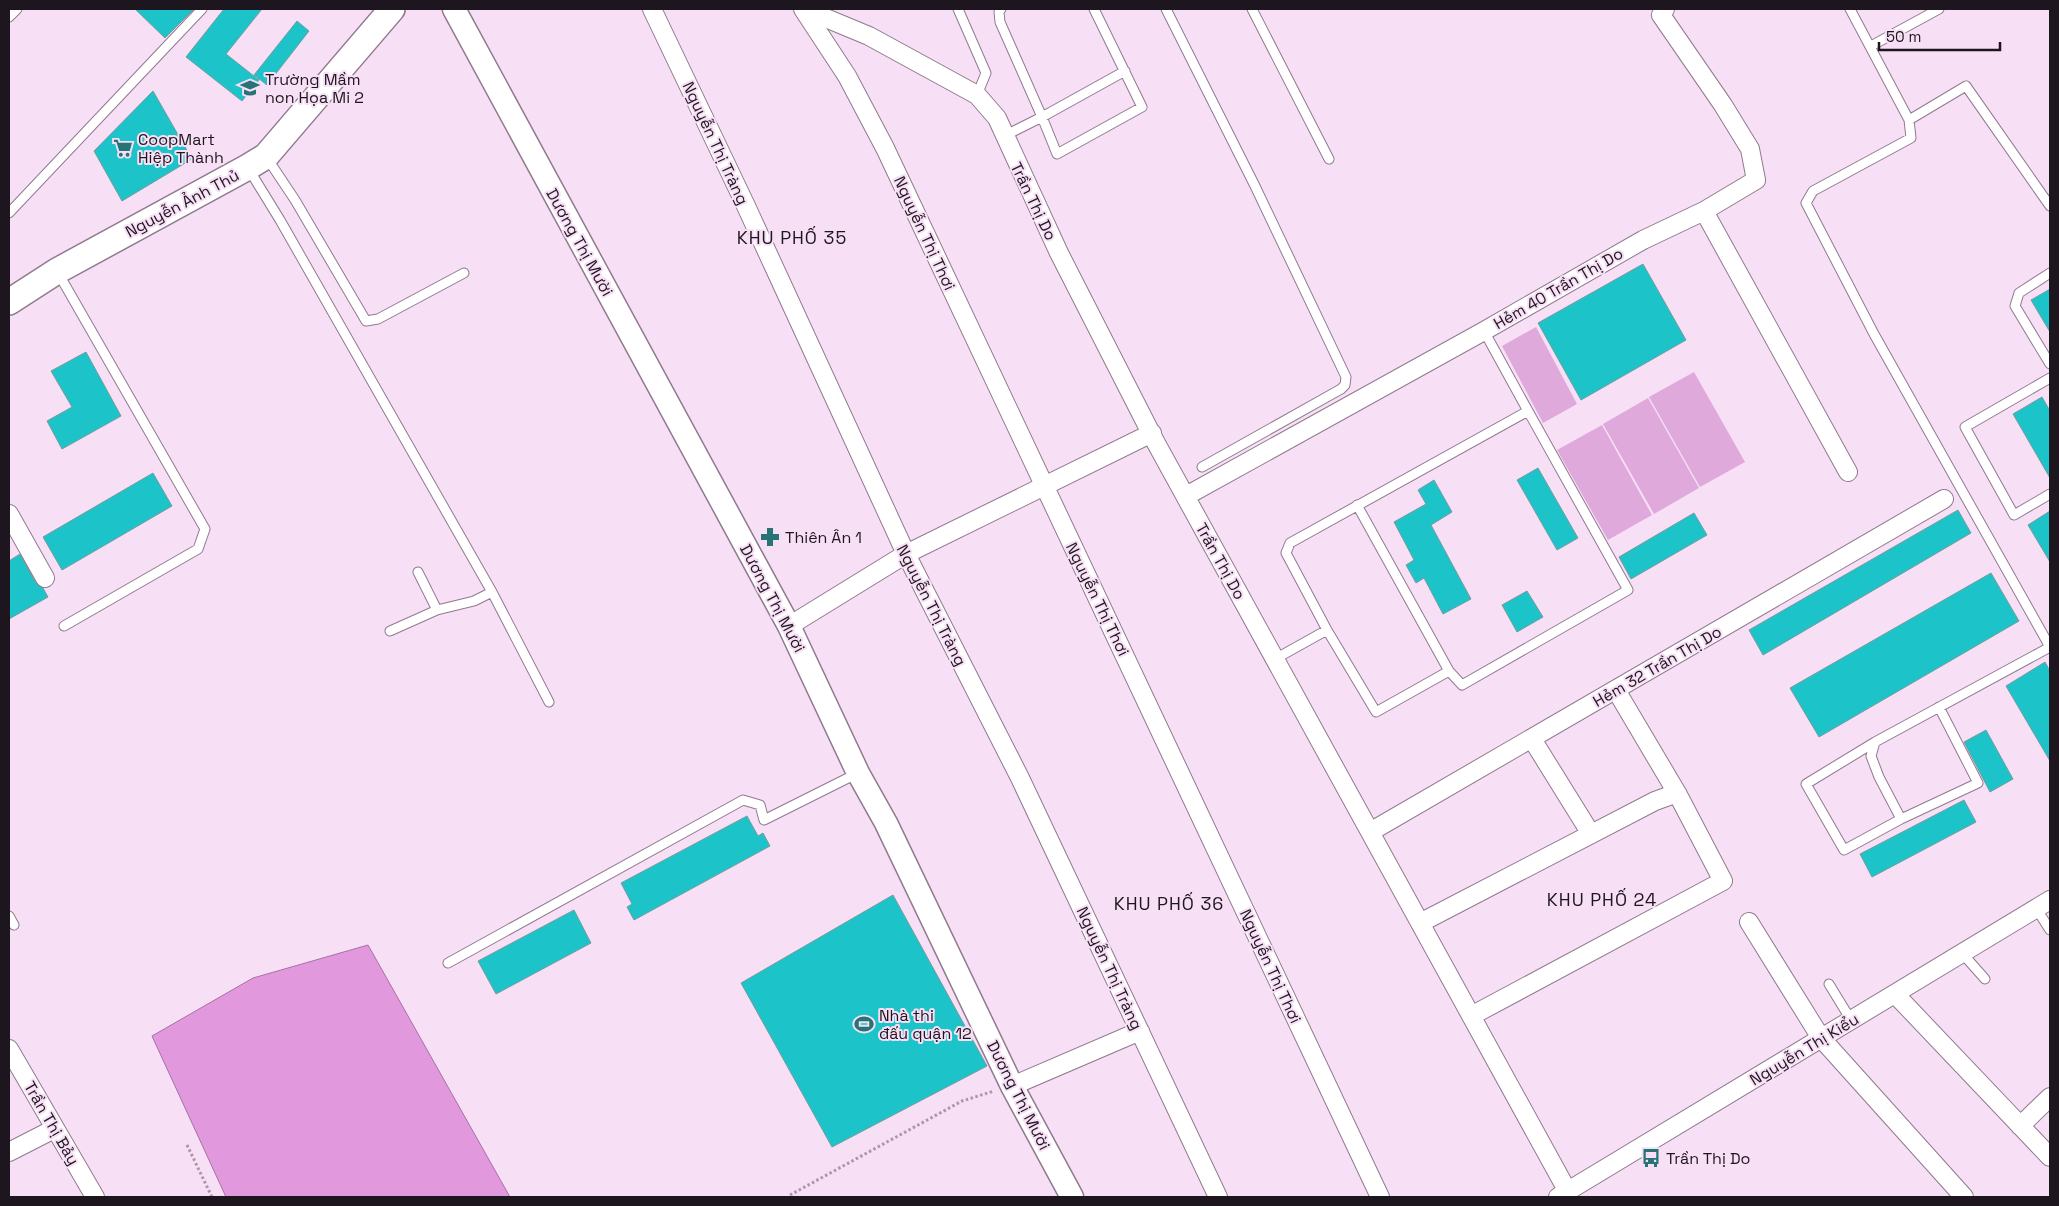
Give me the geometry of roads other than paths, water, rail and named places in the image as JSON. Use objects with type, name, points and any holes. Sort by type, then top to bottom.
[{"type":"main road","name":"Nguyễn Ảnh Thủ","points":[[9,300],[57,271],[257,162],[392,9]]},
{"type":"street","name":"Dương Thị Mười","points":[[454,9],[789,626],[858,773],[886,823],[1012,1086],[1072,1197]]},
{"type":"street","name":"Nguyễn Thị Tràng","points":[[652,9],[746,206],[906,554],[1020,778],[1218,1197]]},
{"type":"street","name":"Trần Thị Do","points":[[803,9],[869,36],[977,96],[997,118],[1059,253],[1152,433],[1471,1016],[1565,1195]]},
{"type":"street","name":"Nguyễn Thị Thơi","points":[[803,9],[847,76],[885,148],[1380,1197]]},
{"type":"street","name":"Hẻm 40 Trần Thị Do","points":[[1186,496],[1484,331],[1643,240],[1704,211],[1756,180],[1750,150],[1723,105],[1661,16],[1665,9]]},
{"type":"street","points":[[1704,211],[1848,472]]},
{"type":"street","points":[[789,626],[906,554],[1152,433]]},
{"type":"street","name":"Hẻm 32 Trần Thị Do","points":[[1370,832],[1616,690],[1808,576],[1944,499]]},
{"type":"street","points":[[9,514],[44,578]]},
{"type":"street","points":[[1471,1016],[1722,881],[1676,793],[1616,690]]},
{"type":"street","points":[[1532,739],[1591,834]]},
{"type":"street","points":[[1420,923],[1591,834],[1676,793]]},
{"type":"street","name":"Nguyễn Thị Kiểu","points":[[1565,1195],[2043,904]]},
{"type":"street","points":[[1749,922],[1821,1038],[1964,1197]]},
{"type":"street","points":[[1895,994],[2050,1157]]},
{"type":"street","points":[[1012,1086],[1140,1031]]},
{"type":"street","name":"Trần Thị Bảy","points":[[9,1049],[95,1197]]},
{"type":"street","points":[[2020,1126],[2050,1096]]},
{"type":"street","points":[[9,1152],[54,1129]]},
{"type":"lane","points":[[9,17],[17,9]]},
{"type":"lane","points":[[9,213],[202,9]]},
{"type":"lane","points":[[958,9],[986,72],[977,96]]},
{"type":"lane","points":[[1001,9],[999,12],[1000,22],[1057,154],[1142,108],[1094,9]]},
{"type":"lane","points":[[1166,9],[1255,186],[1346,377],[1346,385],[1340,390],[1202,467]]},
{"type":"lane","points":[[1252,9],[1329,159]]},
{"type":"lane","points":[[1850,9],[1909,120],[1911,138],[1813,191],[1806,203],[1874,334],[2050,647],[1939,707],[1875,742],[1806,784],[1844,850],[1901,819],[1978,783],[1939,707]]},
{"type":"lane","points":[[1871,46],[1938,9]]},
{"type":"lane","points":[[1004,136],[1124,71]]},
{"type":"lane","points":[[1909,120],[1966,86],[2050,206]]},
{"type":"lane","points":[[257,162],[295,200],[366,321],[378,319],[464,273]]},
{"type":"lane","points":[[257,162],[280,220],[492,592],[548,702]]},
{"type":"lane","points":[[57,271],[205,529],[198,549],[64,626]]},
{"type":"lane","points":[[2050,273],[2019,293],[2015,306],[2050,364]]},
{"type":"lane","points":[[1357,505],[1449,671],[1462,685],[1628,590],[1484,331]]},
{"type":"lane","points":[[2050,378],[1965,427],[2014,515],[2050,494]]},
{"type":"lane","points":[[1449,671],[1376,712],[1327,630],[1286,553],[1290,543],[1528,411]]},
{"type":"lane","points":[[418,572],[437,610]]},
{"type":"lane","points":[[390,631],[437,610],[474,601],[492,592]]},
{"type":"lane","points":[[1275,659],[1327,630]]},
{"type":"lane","points":[[1875,742],[1871,756],[1879,777],[1901,819]]},
{"type":"lane","points":[[448,963],[743,800],[760,804],[764,820],[858,773]]},
{"type":"lane","points":[[2043,904],[2050,930]]},
{"type":"lane","points":[[9,916],[14,925]]},
{"type":"lane","points":[[1962,953],[1985,979]]},
{"type":"lane","points":[[1829,984],[1851,1020]]},
{"type":"place","name":"Trường Mầm non Họa Mi 2","points":[[250,88]]},
{"type":"place","name":"CoopMart Hiệp Thành","points":[[123,148]]},
{"type":"place","name":"Thiên Ân 1","points":[[770,537]]},
{"type":"place","name":"Nhà thi đấu quận 12","points":[[864,1024]]},
{"type":"place","name":"Trần Thị Do","points":[[1651,1158]]},
{"type":"district","name":"KHU PHỐ 35","points":[[792,238]]},
{"type":"district","name":"KHU PHỐ 24","points":[[1602,900]]},
{"type":"district","name":"KHU PHỐ 36","points":[[1169,904]]}]
